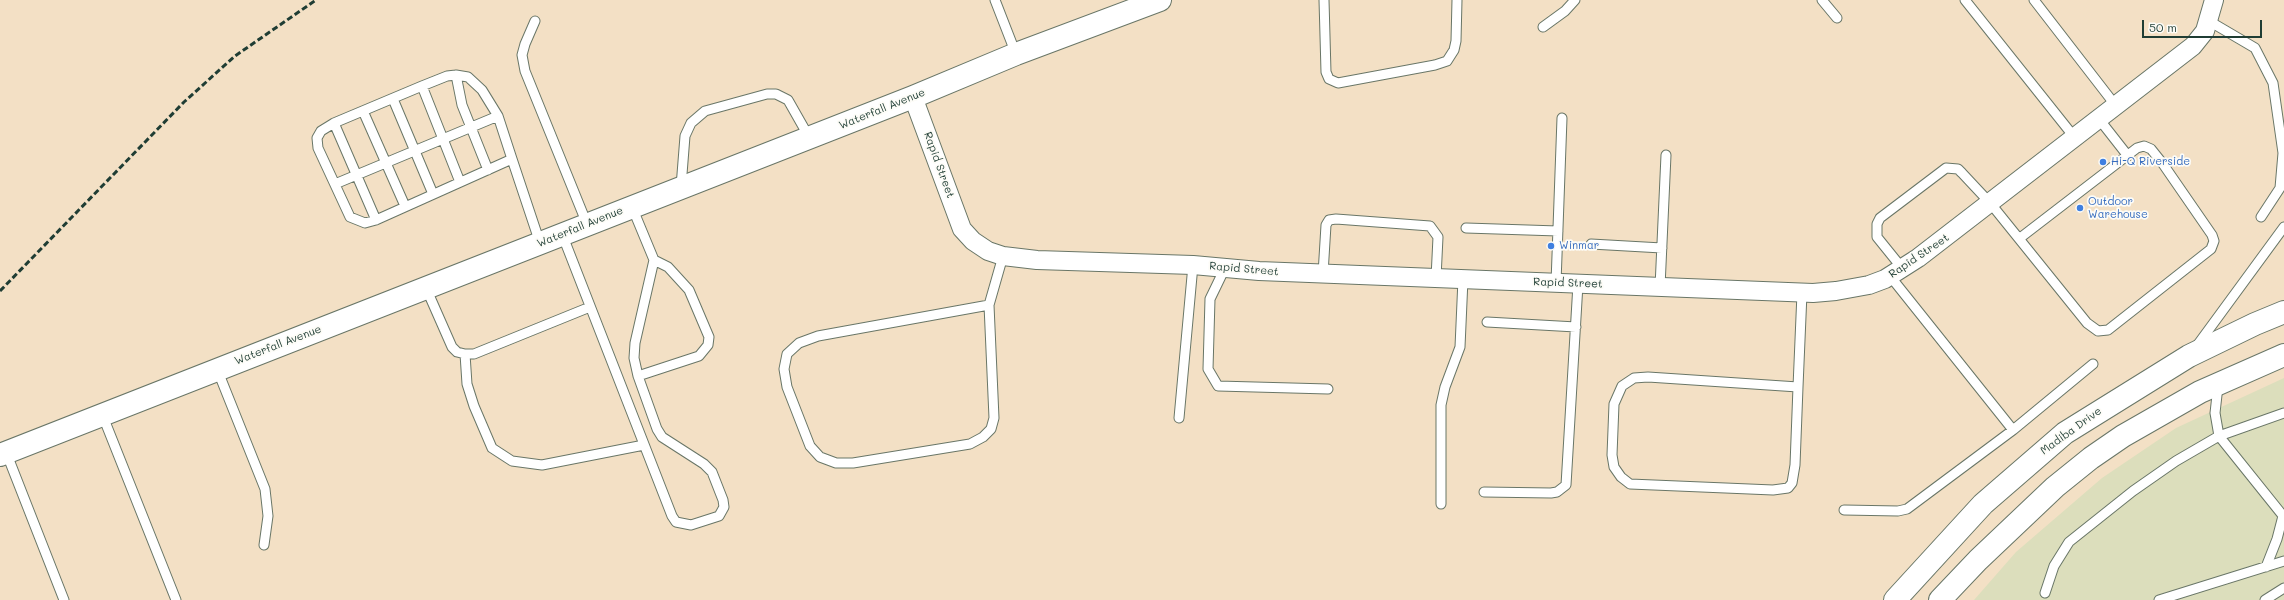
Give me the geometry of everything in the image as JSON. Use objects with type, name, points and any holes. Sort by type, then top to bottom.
[{"type":"street","name":"Waterfall Avenue","points":[[3,453],[632,207],[1016,54],[1160,0]]},
{"type":"street","name":"Rapid Street","points":[[913,96],[962,229],[973,241],[988,251],[1003,256],[1038,260],[1193,265],[1323,274],[1802,293],[1836,292],[1869,285],[1896,272],[1991,204],[2193,46],[2205,31],[2214,0]]},
{"type":"street","name":"Madiba Drive","points":[[1895,600],[1983,504],[2034,458],[2065,433],[2093,413],[2189,356],[2255,324],[2284,312]]},
{"type":"street","points":[[1940,600],[1978,560],[2061,482],[2123,436],[2218,383],[2284,355]]},
{"type":"lane","points":[[995,0],[1016,54]]},
{"type":"lane","points":[[1324,0],[1326,72],[1329,79],[1338,83],[1435,65],[1447,61],[1454,50],[1456,41],[1457,0]]},
{"type":"lane","points":[[1543,27],[1565,11],[1575,0]]},
{"type":"lane","points":[[1822,0],[1837,18]]},
{"type":"lane","points":[[1965,0],[2075,138]]},
{"type":"lane","points":[[2034,0],[2116,106]]},
{"type":"lane","points":[[535,21],[524,44],[522,55],[525,71],[587,224]]},
{"type":"lane","points":[[2209,21],[2255,48],[2272,83],[2284,153],[2280,188],[2261,217]]},
{"type":"lane","points":[[456,75],[458,92],[488,170]]},
{"type":"lane","points":[[512,159],[376,220],[365,222],[350,217],[318,148],[317,138],[321,131],[334,123],[422,86],[447,76],[456,75],[468,77],[476,82],[498,116],[540,243]]},
{"type":"lane","points":[[422,86],[460,182]]},
{"type":"lane","points":[[681,187],[685,136],[691,123],[705,111],[767,94],[776,94],[788,100],[809,137]]},
{"type":"lane","points":[[393,98],[433,194]]},
{"type":"lane","points":[[363,111],[405,206]]},
{"type":"lane","points":[[335,184],[498,116]]},
{"type":"lane","points":[[1556,283],[1562,118]]},
{"type":"lane","points":[[2099,119],[2128,156]]},
{"type":"lane","points":[[334,123],[376,220]]},
{"type":"lane","points":[[2013,430],[1896,272],[1877,237],[1877,224],[1880,218],[1942,170],[1950,168],[1958,169],[2020,238],[2092,328],[2100,332],[2108,330],[2211,249],[2213,245],[2212,235],[2151,149],[2141,147],[2020,238]]},
{"type":"lane","points":[[1660,287],[1666,156]]},
{"type":"lane","points":[[562,234],[672,516],[676,522],[691,525],[719,516],[724,507],[724,500],[712,472],[704,464],[662,437],[657,429],[638,376],[634,358],[635,343],[654,260],[632,207]]},
{"type":"lane","points":[[1323,274],[1326,225],[1329,220],[1336,219],[1430,226],[1438,237],[1436,278]]},
{"type":"lane","points":[[2189,356],[2284,227]]},
{"type":"lane","points":[[1466,228],[1558,231]]},
{"type":"lane","points":[[1591,244],[1662,248]]},
{"type":"lane","points":[[989,305],[818,336],[799,343],[786,354],[784,370],[786,387],[810,446],[820,457],[836,463],[853,463],[970,444],[991,429],[994,418],[989,305],[1003,256]]},
{"type":"lane","points":[[638,376],[699,356],[708,345],[708,330],[689,290],[668,267],[654,260]]},
{"type":"lane","points":[[1179,418],[1193,265]]},
{"type":"lane","points":[[1225,268],[1210,299],[1208,369],[1218,386],[1328,388]]},
{"type":"lane","points":[[1441,504],[1442,405],[1445,387],[1460,347],[1463,279]]},
{"type":"lane","points":[[1484,492],[1551,494],[1562,490],[1566,485],[1578,284]]},
{"type":"lane","points":[[426,288],[452,347],[457,352],[465,354],[474,354],[590,306]]},
{"type":"lane","points":[[1798,387],[1648,377],[1634,378],[1622,386],[1614,404],[1612,455],[1614,466],[1621,478],[1630,484],[1772,490],[1788,488],[1794,477],[1798,387],[1802,293]]},
{"type":"lane","points":[[1487,322],[1576,327]]},
{"type":"lane","points":[[465,354],[467,384],[474,406],[492,448],[512,461],[542,465],[644,445]]},
{"type":"lane","points":[[1844,510],[1898,512],[1907,509],[2013,430],[2093,364]]},
{"type":"lane","points":[[217,369],[265,488],[268,516],[264,545]]},
{"type":"lane","points":[[2218,383],[2215,404],[2219,436],[2283,517],[2277,540],[2266,567]]},
{"type":"lane","points":[[2045,593],[2054,566],[2069,542],[2160,472],[2219,436],[2284,413]]},
{"type":"lane","points":[[102,414],[176,600]]},
{"type":"lane","points":[[3,453],[64,600]]},
{"type":"lane","points":[[2159,600],[2284,561]]},
{"type":"lane","points":[[2265,600],[2284,588]]},
{"type":"shaded area","points":[[2284,378],[2284,600],[1974,600],[2016,552],[2102,478],[2176,428]]},
{"type":"railway","points":[[0,291],[184,102],[235,56],[316,0]]},
{"type":"place","name":"Hi-Q Riverside","points":[[2103,162]]},
{"type":"place","name":"Outdoor Warehouse","points":[[2080,208]]},
{"type":"place","name":"Winmar","points":[[1551,246]]}]
